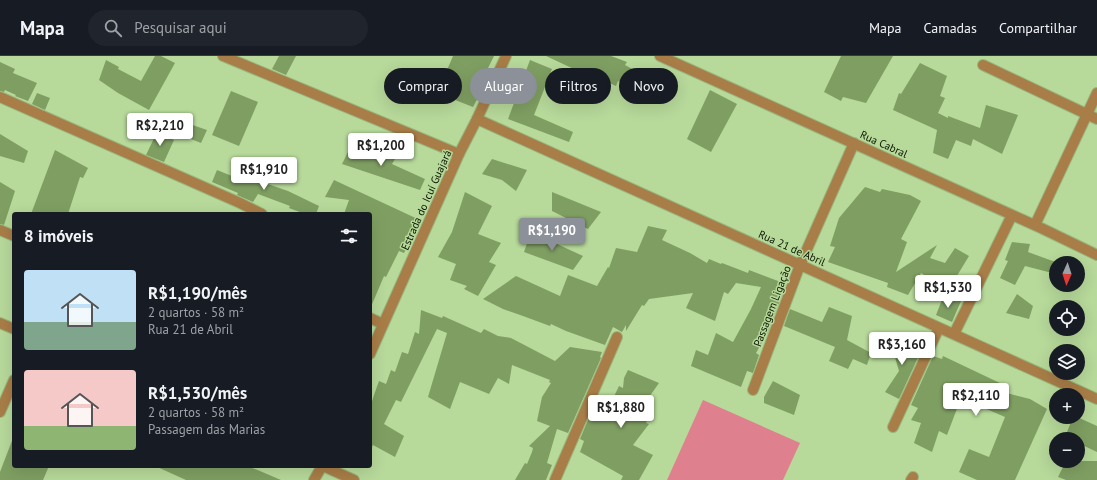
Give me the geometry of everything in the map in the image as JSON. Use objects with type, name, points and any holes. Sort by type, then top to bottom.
[{"type":"street","points":[[223,56],[459,154]]},
{"type":"street","name":"Estrada do Icuí Guajará","points":[[372,349],[459,154],[506,56]]},
{"type":"street","name":"Rua Cabral","points":[[660,56],[1035,225],[1097,255]]},
{"type":"street","points":[[983,65],[1092,117]]},
{"type":"street","points":[[1035,225],[1092,117],[1097,93]]},
{"type":"street","points":[[0,97],[258,212]]},
{"type":"street","name":"Rua 21 de Abril","points":[[477,119],[1097,399]]},
{"type":"street","name":"Passagem Ligação","points":[[753,390],[800,265],[854,143]]},
{"type":"street","points":[[954,334],[1012,215]]},
{"type":"street","points":[[0,230],[12,235]]},
{"type":"street","points":[[372,319],[383,324]]},
{"type":"street","points":[[0,322],[12,328]]},
{"type":"street","points":[[894,427],[939,328]]},
{"type":"street","points":[[555,480],[617,337]]},
{"type":"street","points":[[0,412],[12,385]]},
{"type":"street","points":[[314,480],[321,468]]},
{"type":"street","points":[[327,468],[354,480]]},
{"type":"shaded area","points":[[703,400],[800,443],[783,480],[667,480]]},
{"type":"building","points":[[155,56],[161,56],[175,63],[149,110],[118,93],[99,80],[106,60],[119,67],[118,69],[141,81]]},
{"type":"building","points":[[279,56],[296,56],[286,75],[272,69]]},
{"type":"building","points":[[453,56],[494,56],[488,68],[470,68],[470,104],[475,104],[473,107],[462,103],[462,68],[448,68]]},
{"type":"building","points":[[546,56],[611,56],[627,62],[625,65],[630,68],[619,68],[619,81],[616,86],[611,84],[611,68],[572,68]]},
{"type":"building","points":[[841,56],[893,56],[866,103],[843,97],[841,101],[824,92]]},
{"type":"building","points":[[530,60],[550,68],[545,68],[545,87],[534,115],[573,132],[569,142],[508,119],[514,104],[537,104],[537,68],[527,68]]},
{"type":"building","points":[[0,62],[15,69],[13,73],[37,83],[28,101],[5,90],[4,92],[0,91]]},
{"type":"building","points":[[920,63],[947,76],[940,96],[945,98],[938,113],[948,118],[948,116],[980,128],[986,105],[1018,115],[1002,154],[973,139],[971,146],[956,140],[948,159],[933,153],[937,130],[893,110],[899,93],[901,94]]},
{"type":"building","points":[[710,90],[737,104],[711,152],[687,139]]},
{"type":"building","points":[[231,91],[258,102],[239,146],[212,135]]},
{"type":"building","points":[[37,93],[50,98],[45,110],[32,104]]},
{"type":"building","points":[[178,120],[207,130],[201,143],[173,132]]},
{"type":"building","points":[[157,132],[174,140],[164,162],[146,155]]},
{"type":"building","points":[[0,134],[28,151],[24,163],[0,156]]},
{"type":"building","points":[[351,146],[366,150],[368,147],[395,159],[392,164],[425,179],[420,190],[342,164]]},
{"type":"building","points":[[55,150],[88,168],[83,178],[80,177],[69,212],[32,212]]},
{"type":"building","points":[[492,159],[527,170],[516,191],[502,180],[482,174]]},
{"type":"building","points":[[251,168],[262,174],[259,181],[288,191],[319,206],[317,212],[300,212],[289,208],[290,206],[258,194],[253,202],[237,195],[238,193],[212,182],[217,170],[244,181]]},
{"type":"building","points":[[334,180],[422,221],[413,241],[411,240],[404,253],[399,251],[386,277],[384,276],[372,304],[372,212],[345,212],[349,200],[325,197]]},
{"type":"building","points":[[0,182],[15,191],[4,225],[0,224]]},
{"type":"building","points":[[865,187],[880,192],[882,189],[910,195],[921,201],[901,239],[907,242],[896,272],[937,245],[930,258],[945,263],[955,248],[969,256],[949,289],[921,273],[908,295],[887,287],[888,283],[828,262],[835,247],[830,246],[839,218]]},
{"type":"building","points":[[465,192],[492,206],[478,234],[501,243],[489,262],[496,265],[478,296],[464,289],[467,286],[450,280],[456,264],[438,257],[452,232]]},
{"type":"building","points":[[552,192],[601,212],[588,229],[552,211]]},
{"type":"building","points":[[648,226],[667,230],[662,240],[707,263],[709,259],[748,273],[749,270],[786,284],[768,332],[756,353],[759,355],[753,373],[747,371],[741,387],[691,366],[696,350],[708,355],[716,333],[733,342],[761,287],[736,283],[728,294],[724,292],[715,321],[686,308],[693,293],[649,299],[644,306],[642,305],[626,331],[626,325],[622,332],[613,327],[605,345],[551,324],[550,326],[503,309],[483,299],[516,276],[560,296],[568,275],[597,286],[608,267],[609,268],[616,248],[637,252]]},
{"type":"building","points":[[531,232],[583,256],[573,270],[524,252]]},
{"type":"building","points":[[1012,242],[1030,244],[1028,252],[1049,260],[1049,272],[1025,266],[1015,285],[1000,278],[1008,261],[1005,260]]},
{"type":"building","points":[[1017,294],[1033,306],[1029,319],[1006,313]]},
{"type":"building","points":[[943,297],[961,301],[952,322],[936,315]]},
{"type":"building","points":[[829,307],[852,316],[847,340],[871,353],[867,365],[853,359],[848,369],[829,361],[835,347],[784,326],[790,309],[822,322]]},
{"type":"building","points":[[421,310],[442,318],[443,316],[481,333],[484,329],[498,336],[511,338],[555,361],[570,347],[602,352],[601,358],[568,433],[557,429],[547,463],[552,465],[546,480],[515,480],[525,463],[527,464],[532,452],[533,448],[529,446],[550,426],[537,421],[542,397],[551,383],[549,382],[550,380],[512,365],[509,384],[498,378],[489,394],[460,382],[450,409],[428,397],[447,333],[437,329],[401,402],[396,400],[384,424],[404,436],[395,457],[373,445],[372,447],[372,402],[379,381],[386,384],[391,370],[395,372],[402,352],[408,354],[415,332],[419,334]]},
{"type":"building","points":[[889,337],[921,351],[899,399],[885,392],[899,371]]},
{"type":"building","points":[[933,356],[942,359],[943,356],[1002,384],[999,391],[1030,399],[1047,409],[1015,480],[977,480],[959,472],[969,449],[989,457],[1005,417],[961,398],[947,435],[939,431],[932,452],[914,443],[921,423],[911,420],[918,408],[911,405]]},
{"type":"building","points":[[628,370],[659,383],[647,400],[654,404],[646,423],[649,424],[633,445],[653,455],[639,480],[621,480],[623,476],[580,452],[584,441],[580,439],[595,403],[608,409],[619,386],[623,388],[624,378]]},
{"type":"building","points":[[773,381],[800,395],[794,415],[764,403],[764,397]]},
{"type":"building","points":[[1085,421],[1097,426],[1097,452],[1085,446],[1085,432],[1067,432],[1070,424],[1085,424]]},
{"type":"building","points":[[12,441],[12,468],[48,468],[43,480],[0,480],[0,472]]},
{"type":"building","points":[[1085,461],[1097,461],[1097,480],[1066,480],[1058,477],[1062,468],[1085,468]]},
{"type":"building","points":[[159,468],[253,468],[281,480],[186,480]]}]
